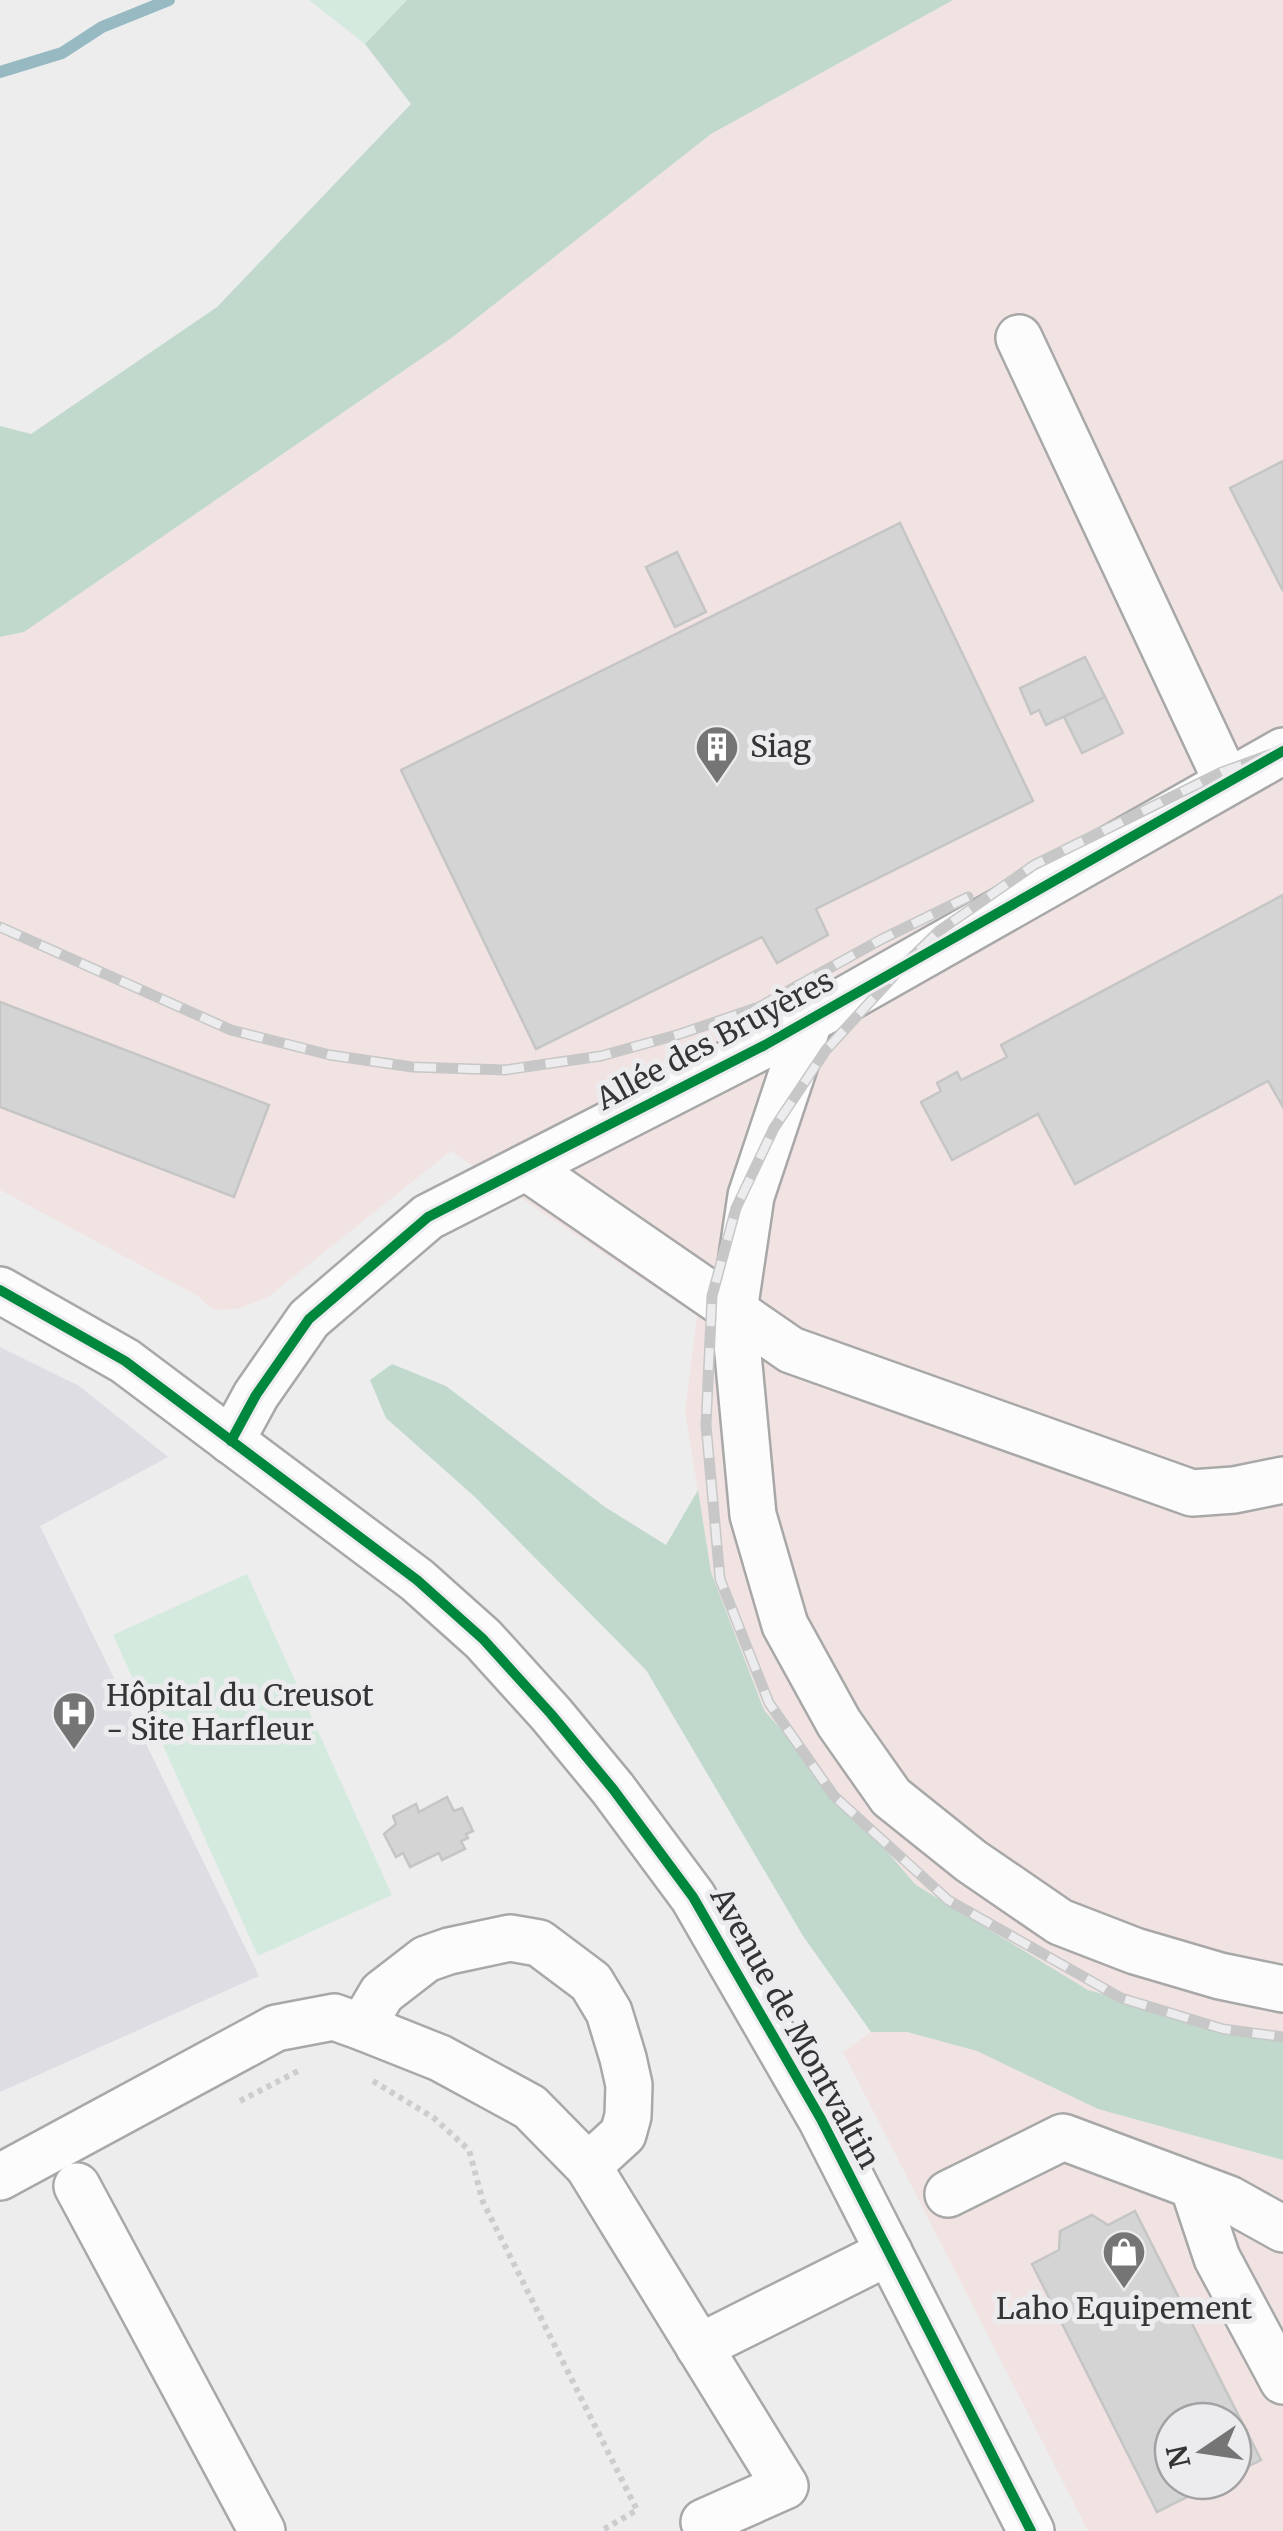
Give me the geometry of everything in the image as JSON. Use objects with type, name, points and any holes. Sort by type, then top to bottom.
[{"type":"street","points":[[1019,338],[1227,782]]},
{"type":"street","name":"Allée des Bruyères","points":[[231,1441],[256,1396],[309,1320],[428,1217],[810,1019],[1283,751]]},
{"type":"street","points":[[810,1019],[751,1196],[734,1311],[753,1515],[785,1626],[839,1723],[892,1798],[971,1861],[1060,1922],[1134,1951],[1283,1989]]},
{"type":"street","points":[[527,1168],[791,1350],[1192,1492],[1234,1490],[1283,1480]]},
{"type":"street","name":"Avenue de Montvaltin","points":[[0,1290],[126,1361],[417,1580],[483,1639],[551,1714],[613,1789],[692,1896],[821,2119],[1031,2531]]},
{"type":"street","points":[[362,2027],[382,1993],[426,1960],[510,1938],[539,1942],[591,1982],[609,2012],[623,2058],[628,2084],[624,2134],[588,2166]]},
{"type":"street","points":[[0,2178],[276,2028],[334,2017],[440,2058],[530,2107],[588,2166],[785,2486],[704,2522],[708,2531]]},
{"type":"street","points":[[948,2194],[1064,2138],[1229,2199],[1283,2229]]},
{"type":"street","points":[[77,2186],[262,2531]]},
{"type":"street","points":[[1193,2186],[1217,2258],[1283,2381]]},
{"type":"street","points":[[699,2347],[889,2252]]},
{"type":"path","points":[[232,2105],[296,2071],[310,2068]]},
{"type":"path","points":[[366,2077],[434,2118],[469,2150],[483,2202],[637,2510],[601,2531]]},
{"type":"shaded area","points":[[953,0],[1283,0],[1283,2041],[1088,1990],[916,1885],[764,1710],[711,1572],[685,1412],[697,1316],[451,1151],[267,1298],[236,1309],[213,1310],[198,1296],[0,1190],[0,637],[24,632],[454,336],[711,134]]},
{"type":"shaded area","name":"Hôpital du Creusot - Site Harfleur","points":[[0,1347],[79,1386],[168,1457],[40,1526],[259,1976],[0,2092]]},
{"type":"shaded area","name":"Laho Equipement","points":[[871,2032],[907,2032],[978,2051],[1098,2109],[1283,2160],[1283,2531],[1088,2531],[843,2052]]},
{"type":"green space","points":[[309,0],[407,0],[365,44]]},
{"type":"green space","points":[[407,0],[953,0],[711,134],[454,336],[24,632],[0,637],[0,426],[31,434],[217,307],[411,104],[365,44]]},
{"type":"green space","points":[[392,1364],[446,1386],[605,1507],[666,1545],[698,1490],[711,1572],[764,1710],[916,1885],[1088,1990],[1283,2041],[1283,2160],[1098,2109],[977,2051],[907,2032],[871,2032],[803,1936],[646,1670],[475,1497],[386,1418],[370,1380]]},
{"type":"green space","points":[[247,1574],[392,1895],[258,1956],[113,1635]]},
{"type":"building","points":[[1283,461],[1283,591],[1230,488]]},
{"type":"building","name":"Siag","points":[[900,523],[1033,801],[816,909],[828,935],[777,963],[762,937],[536,1049],[401,770]]},
{"type":"building","points":[[677,552],[706,612],[675,627],[646,567]]},
{"type":"building","points":[[1085,657],[1105,697],[1046,725],[1039,710],[1031,714],[1020,688]]},
{"type":"building","points":[[1105,697],[1123,733],[1082,753],[1064,717]]},
{"type":"building","points":[[1283,895],[1283,1107],[1268,1081],[1075,1184],[1038,1114],[952,1160],[921,1102],[941,1091],[937,1083],[957,1072],[961,1080],[1007,1057],[1001,1045]]},
{"type":"building","points":[[0,1002],[269,1105],[234,1197],[0,1107]]},
{"type":"building","points":[[447,1797],[454,1811],[462,1808],[473,1831],[461,1841],[465,1849],[442,1860],[439,1853],[410,1867],[403,1853],[396,1857],[384,1834],[396,1824],[393,1816],[416,1804],[419,1812]]},
{"type":"building","points":[[1135,2211],[1231,2401],[1153,2401],[1153,2501],[1179,2501],[1157,2512],[1032,2264],[1059,2250],[1060,2231],[1092,2215],[1108,2225]]},
{"type":"building","points":[[1253,2444],[1261,2460],[1253,2464]]},
{"type":"waterway","points":[[0,72],[62,53],[102,27],[169,0]]},
{"type":"railway","points":[[1283,750],[1222,772],[1034,865],[939,931],[826,1050],[774,1128],[736,1208],[712,1296],[706,1425],[720,1579],[769,1703],[834,1796],[948,1900],[1121,1998],[1223,2029],[1283,2037]]},
{"type":"railway","points":[[0,927],[231,1030],[330,1055],[412,1067],[505,1070],[601,1056],[759,1007],[968,897]]},
{"type":"cycle path","points":[[231,1441],[256,1395],[309,1319],[428,1217],[765,1045],[1283,751]]},
{"type":"cycle path","points":[[0,1290],[125,1361],[417,1580],[483,1639],[551,1714],[613,1789],[693,1897],[821,2119],[1031,2531]]},
{"type":"place","name":"Siag","points":[[717,785]]},
{"type":"place","name":"Hôpital du Creusot - Site Harfleur","points":[[74,1751]]},
{"type":"place","name":"Laho Equipement","points":[[1124,2290]]}]
